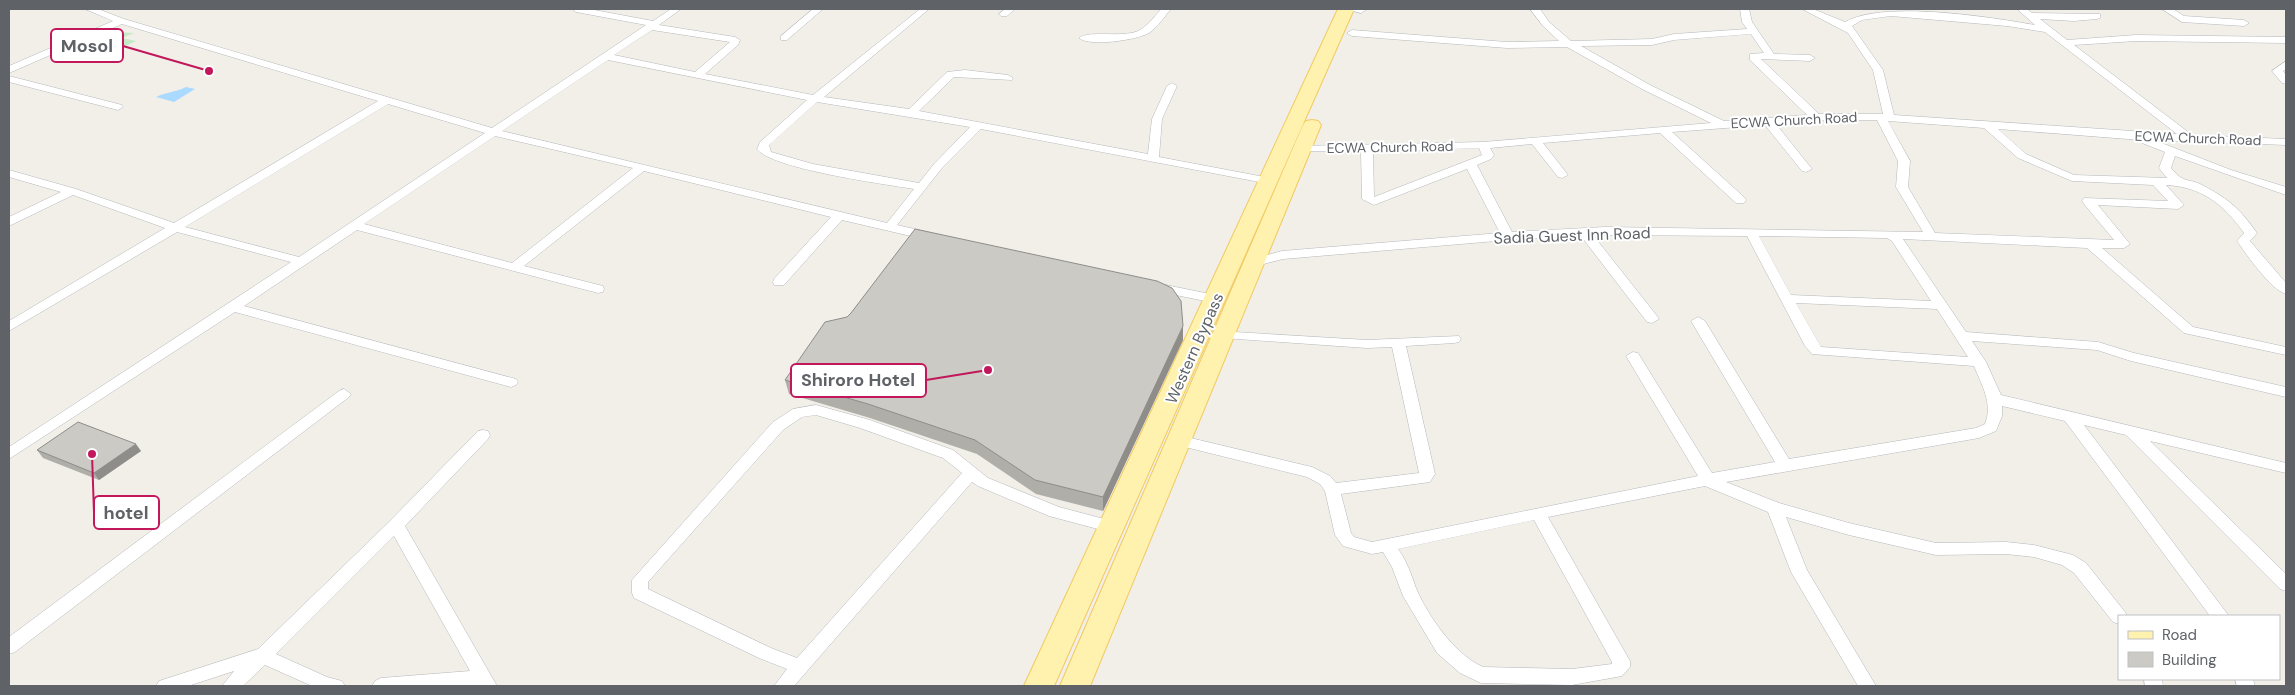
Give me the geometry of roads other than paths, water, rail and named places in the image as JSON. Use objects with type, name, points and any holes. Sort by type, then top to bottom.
[{"type":"main road","name":"Western Bypass","points":[[1075,686],[1223,334],[1267,253],[1301,148],[1352,33],[1355,9]]},
{"type":"main road","name":"Western Bypass","points":[[1039,686],[1270,181],[1355,9]]},
{"type":"street","points":[[90,9],[492,132],[721,185],[839,216],[943,240]]},
{"type":"street","points":[[576,9],[734,40],[735,43],[696,76]]},
{"type":"street","points":[[9,454],[233,307],[677,9]]},
{"type":"street","points":[[784,38],[818,9]]},
{"type":"street","points":[[923,187],[812,167],[767,154],[763,149],[764,144],[816,99],[925,9]]},
{"type":"street","points":[[1084,38],[1120,38],[1139,34],[1148,30],[1166,9]]},
{"type":"street","points":[[1535,9],[1546,24],[1566,42],[1646,87],[1721,123]]},
{"type":"street","points":[[1745,9],[1745,18],[1752,31],[1770,55]]},
{"type":"street","points":[[1806,9],[1852,31],[1878,70],[1885,117],[1904,161],[1902,187],[1931,236]]},
{"type":"street","points":[[2022,9],[2190,139]]},
{"type":"street","points":[[2167,9],[2180,18],[2244,23]]},
{"type":"street","points":[[1845,26],[1865,16],[1891,11],[2046,29]]},
{"type":"street","points":[[2030,16],[2074,18],[2097,16]]},
{"type":"street","points":[[9,70],[121,20]]},
{"type":"street","points":[[2192,20],[2218,40]]},
{"type":"street","points":[[1352,33],[1507,45],[1566,42],[1652,42],[1674,37],[1752,31]]},
{"type":"street","points":[[2067,43],[2136,38],[2286,40]]},
{"type":"street","points":[[1810,58],[1770,55],[1754,56],[1816,117]]},
{"type":"street","points":[[608,57],[816,99],[911,113],[1270,181]]},
{"type":"street","points":[[2286,64],[2277,71],[2286,81]]},
{"type":"street","points":[[911,113],[951,74],[965,73],[1008,78]]},
{"type":"street","points":[[9,79],[118,107]]},
{"type":"street","points":[[1153,159],[1157,119],[1172,86]]},
{"type":"street","points":[[9,328],[173,227],[388,100]]},
{"type":"street","name":"ECWA Church Road","points":[[1301,148],[1367,149],[1483,145],[1721,123],[1816,117],[1885,117],[2134,136],[2286,142]]},
{"type":"street","points":[[1767,120],[1806,169]]},
{"type":"street","points":[[1986,124],[2022,156],[2072,178],[2176,182],[2198,187],[2230,207],[2251,233],[2243,241],[2247,247],[2261,267],[2286,290]]},
{"type":"street","points":[[889,228],[938,166],[978,126]]},
{"type":"street","points":[[1662,129],[1740,200]]},
{"type":"street","points":[[2134,136],[2227,172],[2286,191]]},
{"type":"street","points":[[1535,140],[1562,175]]},
{"type":"street","points":[[1367,149],[1368,199],[1374,201],[1488,155],[1483,145]]},
{"type":"street","points":[[2171,150],[2165,168],[2176,182]]},
{"type":"street","points":[[1470,163],[1508,236]]},
{"type":"street","points":[[514,267],[641,167]]},
{"type":"street","points":[[9,173],[72,191],[173,227],[300,261]]},
{"type":"street","name":"Sadia Guest Inn Road","points":[[1267,253],[1584,232],[1751,232],[1890,235],[2124,244],[2088,201],[2089,199],[2178,205],[2157,182]]},
{"type":"street","points":[[9,222],[72,191]]},
{"type":"street","points":[[779,282],[839,216]]},
{"type":"street","points":[[353,225],[598,289]]},
{"type":"street","points":[[1584,232],[1652,319]]},
{"type":"street","points":[[1751,232],[1812,346],[1817,351],[1979,362]]},
{"type":"street","points":[[903,248],[914,233]]},
{"type":"street","points":[[1178,440],[1312,473],[1325,480],[1332,488],[1343,534],[1349,542],[1372,548],[1538,513],[1785,466],[1979,434],[1991,427],[1995,416],[1995,399],[1979,362],[1896,238],[1890,235]]},
{"type":"street","points":[[2090,244],[2184,328],[2286,352]]},
{"type":"street","points":[[1145,285],[1215,299]]},
{"type":"street","points":[[1787,299],[1942,305]]},
{"type":"street","points":[[233,307],[511,382]]},
{"type":"street","points":[[1698,321],[1785,466]]},
{"type":"street","points":[[1223,334],[1367,344],[1454,339]]},
{"type":"street","points":[[1963,336],[2089,345],[2130,357],[2286,392]]},
{"type":"street","points":[[1332,488],[1425,478],[1427,474],[1398,343]]},
{"type":"street","points":[[1633,356],[1709,481],[1774,508],[1849,529],[1944,550],[2006,548],[2034,551],[2067,560],[2080,568],[2118,617]]},
{"type":"street","points":[[9,647],[344,394]]},
{"type":"street","points":[[1995,399],[2286,468]]},
{"type":"street","points":[[801,667],[765,653],[640,593],[640,580],[778,426],[798,413],[816,410],[865,424],[948,454],[977,478],[1056,512],[1113,527]]},
{"type":"street","points":[[2069,416],[2219,615]]},
{"type":"street","points":[[2129,430],[2286,584]]},
{"type":"street","points":[[231,686],[396,525],[484,435]]},
{"type":"street","points":[[783,686],[977,478]]},
{"type":"street","points":[[1774,508],[1799,572],[1867,686]]},
{"type":"street","points":[[1387,545],[1400,565],[1409,591],[1443,648],[1466,668],[1481,675],[1572,677],[1616,671],[1621,667],[1621,661],[1538,513]]},
{"type":"street","points":[[381,686],[486,682],[396,525]]},
{"type":"street","points":[[165,686],[261,655],[325,684],[336,686]]},
{"type":"water","points":[[186,87],[195,89],[174,102],[156,97],[179,90]]},
{"type":"place","name":"Mosol","points":[[209,71]]},
{"type":"place","name":"Shiroro Hotel","points":[[988,370]]},
{"type":"place","name":"hotel","points":[[92,454]]}]
